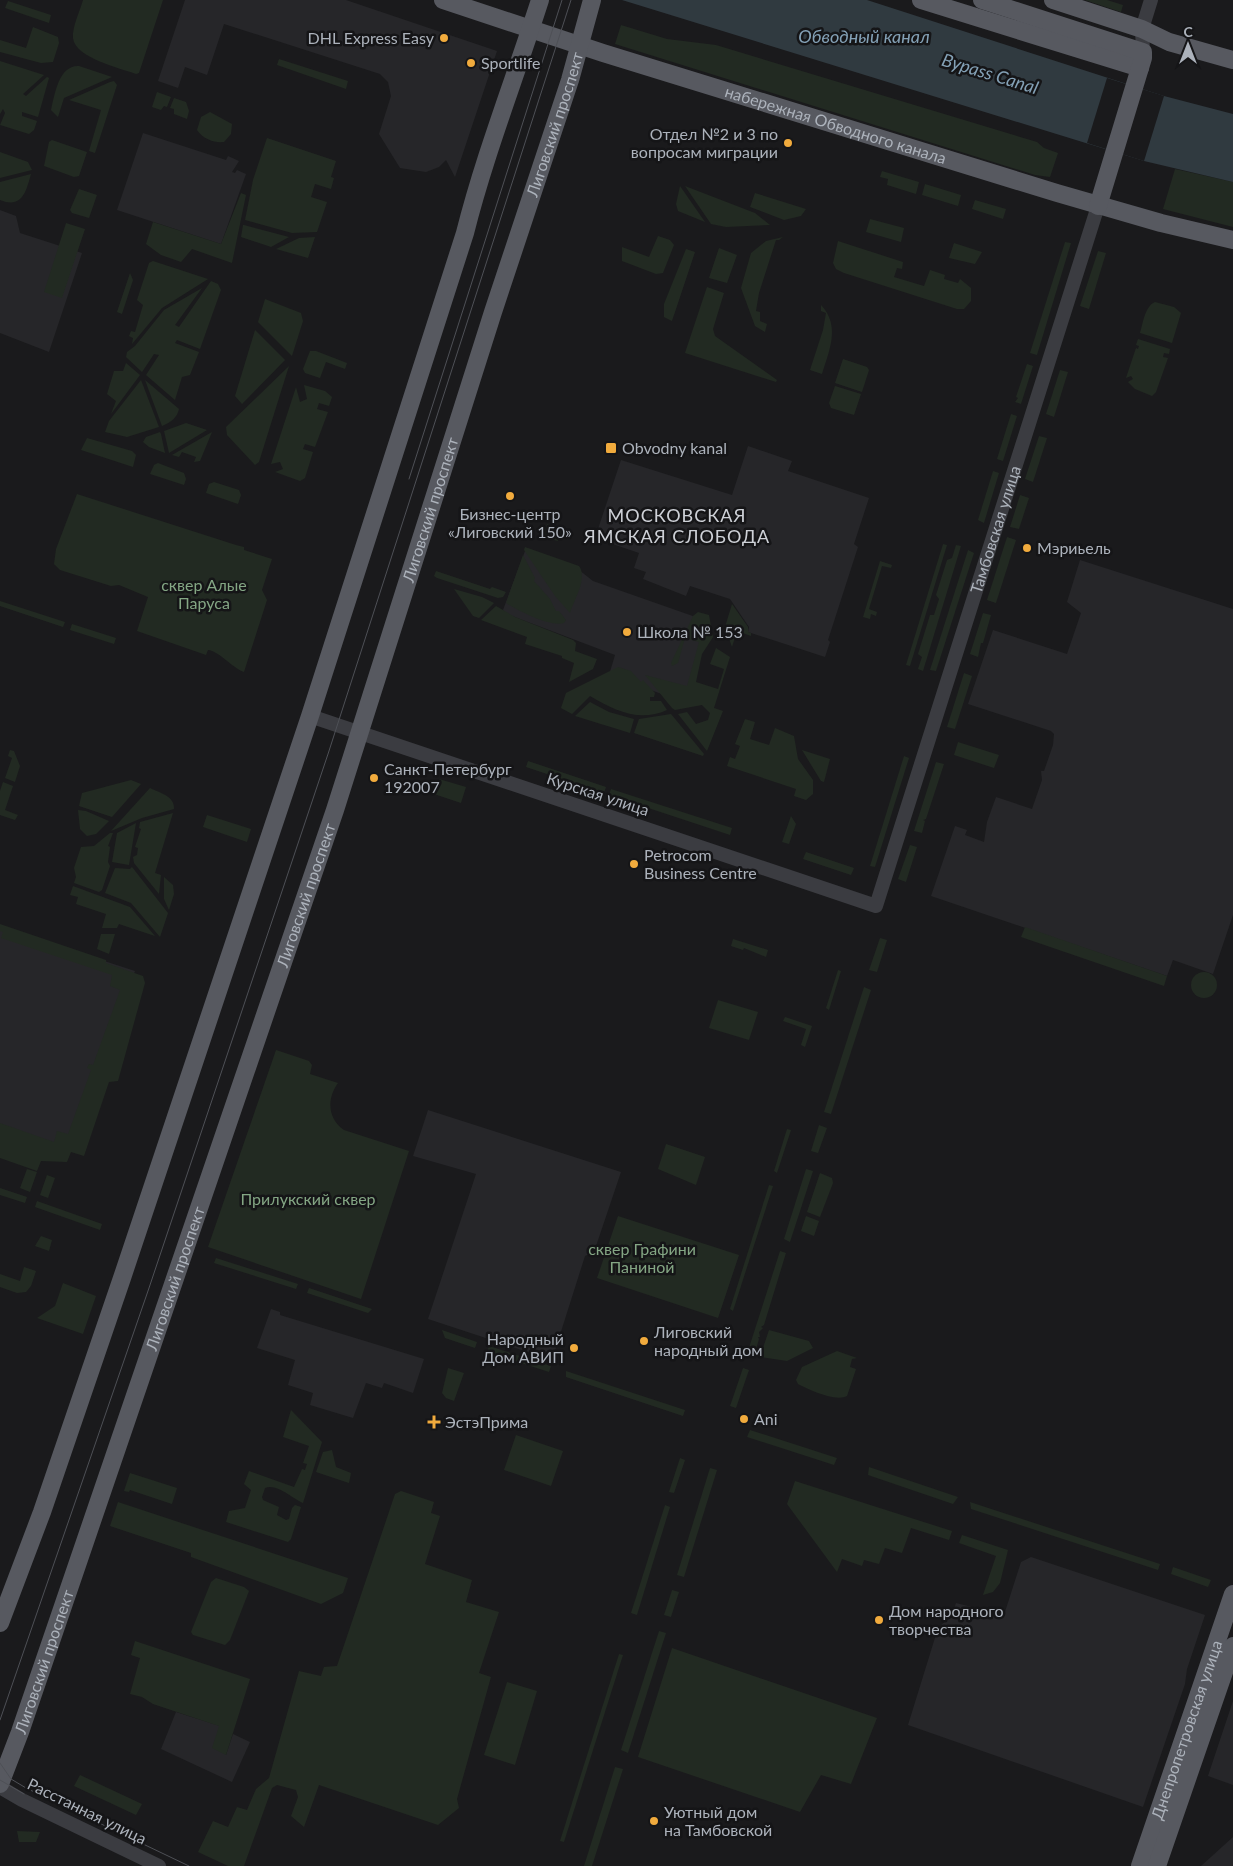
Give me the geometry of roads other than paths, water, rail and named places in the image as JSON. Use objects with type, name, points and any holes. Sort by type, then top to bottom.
[{"type":"main road","name":"набережная Обводного канала","points":[[443,0],[580,45],[1098,206],[1233,240]]},
{"type":"main road","name":"Лиговский проспект","points":[[0,1786],[335,810],[580,45],[592,0]]},
{"type":"main road","points":[[921,0],[1142,59],[1169,42]]},
{"type":"main road","points":[[982,0],[1142,59]]},
{"type":"main road","points":[[1053,0],[1142,29],[1169,42],[1233,60]]},
{"type":"main road","points":[[0,1623],[42,1512],[122,1278],[310,716],[465,233],[475,192],[530,28],[536,1]]},
{"type":"main road","points":[[536,1],[555,36],[587,18]]},
{"type":"main road","name":"Тамбовская улица","points":[[1098,206],[1142,59]]},
{"type":"main road","name":"Днепропетровская улица","points":[[1140,1866],[1233,1594]]},
{"type":"main road","name":"Днепропетровская улица","points":[[1158,1866],[1233,1646]]},
{"type":"street","points":[[1142,59],[1142,29],[1151,0]]},
{"type":"street","name":"Тамбовская улица","points":[[876,906],[1098,206]]},
{"type":"street","name":"Курская улица","points":[[310,716],[876,906]]},
{"type":"street","name":"Расстанная улица","points":[[0,1786],[22,1800],[159,1866]]},
{"type":"water","name":"Обводный канал","points":[[622,0],[867,0],[1164,96],[1233,114],[1233,182],[1144,161]]},
{"type":"tram line","points":[[409,479],[562,0]]},
{"type":"tram line","points":[[0,1720],[149,1288],[328,754],[571,0]]},
{"type":"tram line","points":[[0,1763],[11,1779],[26,1788],[189,1866]]},
{"type":"tram line","points":[[0,1780],[24,1794]]},
{"type":"place","name":"DHL Express Easy","points":[[444,38]]},
{"type":"place","name":"Sportlife","points":[[471,63]]},
{"type":"place","name":"Отдел №2 и 3 по вопросам миграции","points":[[788,143]]},
{"type":"place","name":"Obvodny kanal","points":[[611,448]]},
{"type":"place","name":"Бизнес-центр «Лиговский 150»","points":[[510,496]]},
{"type":"place","name":"Мэриьель","points":[[1027,548]]},
{"type":"place","name":"Школа № 153","points":[[627,632]]},
{"type":"place","name":"Санкт-Петербург 192007","points":[[374,778]]},
{"type":"place","name":"Petrocom Business Centre","points":[[634,864]]},
{"type":"place","name":"Лиговский народный дом","points":[[644,1341]]},
{"type":"place","name":"Народный Дом АВИП","points":[[574,1348]]},
{"type":"place","name":"Ani","points":[[744,1419]]},
{"type":"place","name":"ЭстэПрима","points":[[434,1422]]},
{"type":"place","name":"Дом народного творчества","points":[[879,1620]]},
{"type":"place","name":"Уютный дом на Тамбовской","points":[[654,1821]]},
{"type":"district","name":"МОСКОВСКАЯ ЯМСКАЯ СЛОБОДА","points":[[677,526]]},
{"type":"water label","name":"Bypass Canal","points":[[990,74]]},
{"type":"park label","name":"сквер Алые Паруса","points":[[204,594]]},
{"type":"park label","name":"Прилукский сквер","points":[[308,1199]]},
{"type":"park label","name":"сквер Графини Паниной","points":[[642,1258]]}]
